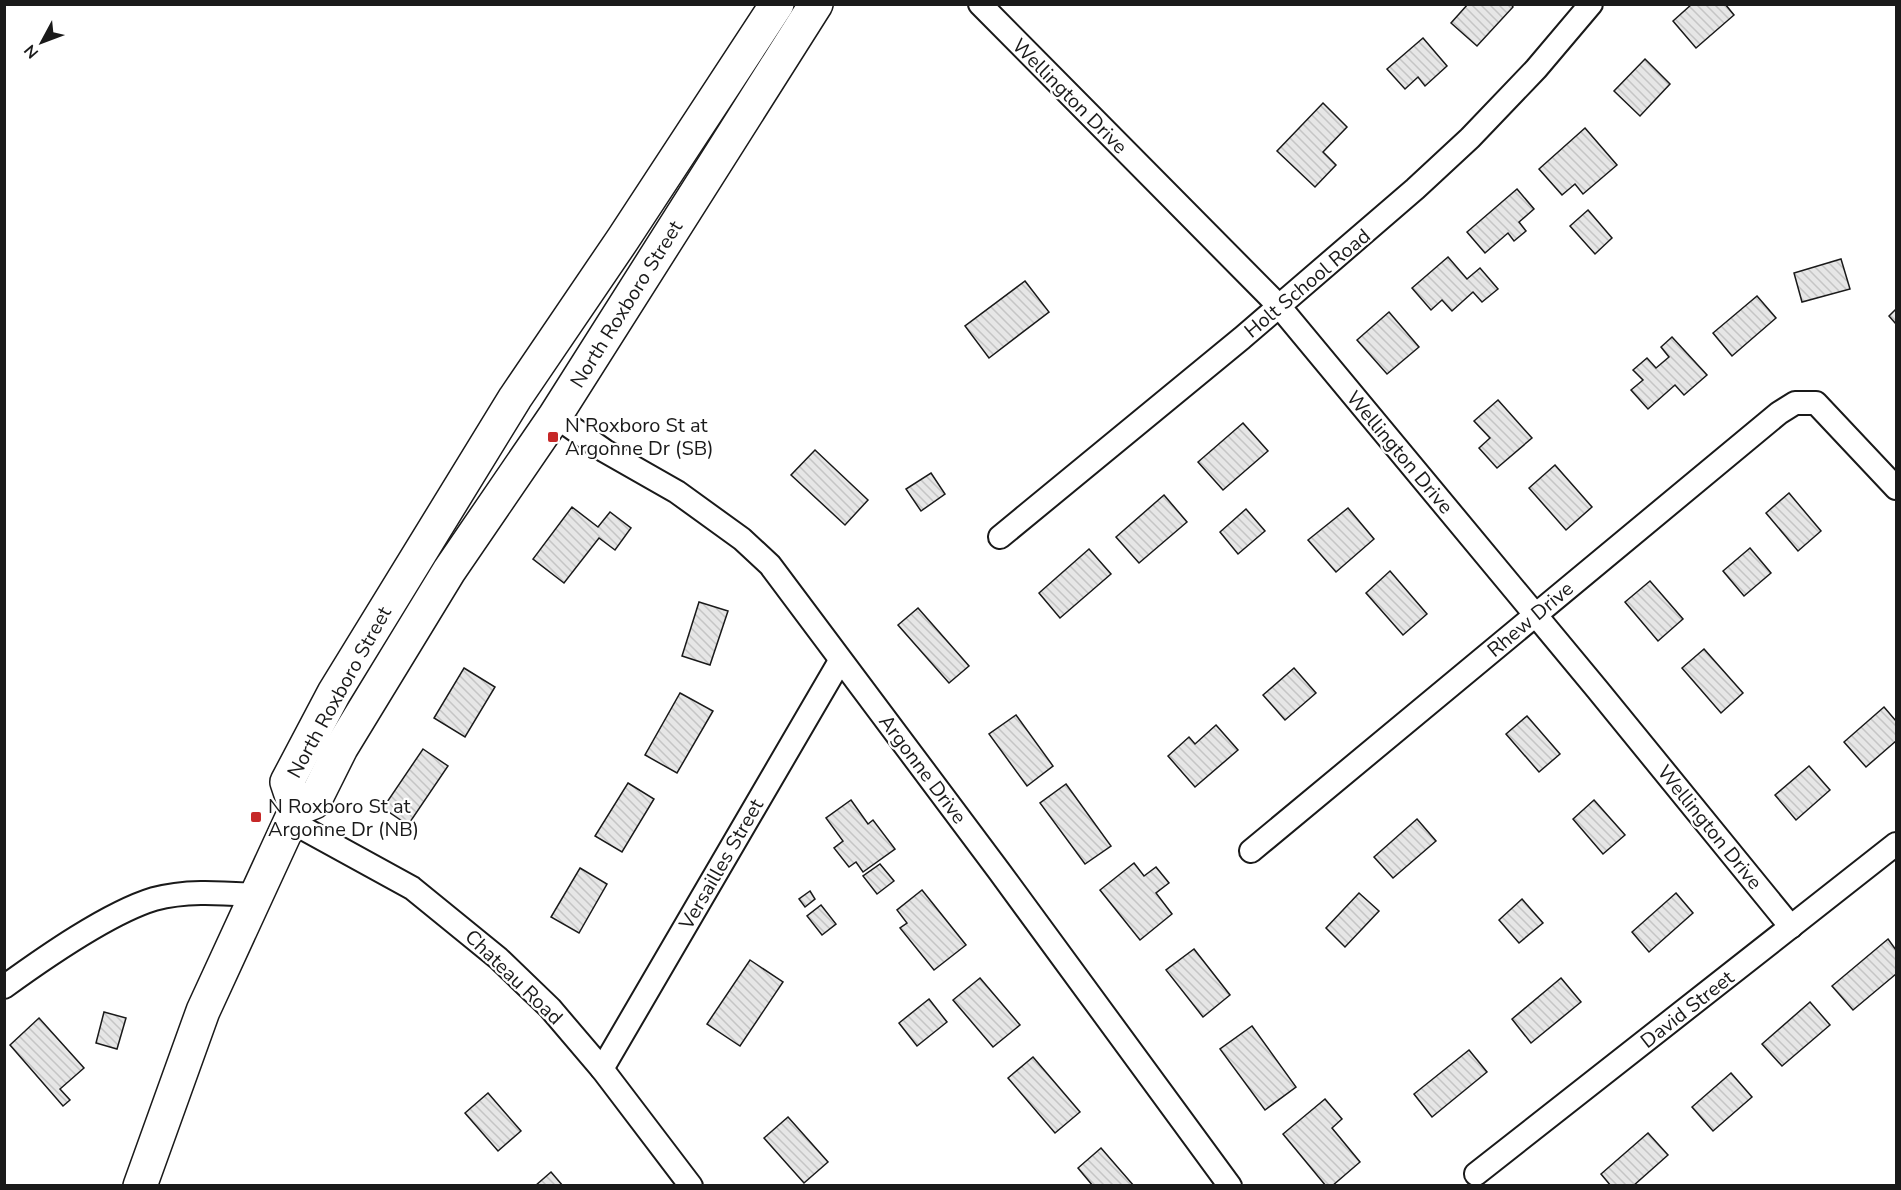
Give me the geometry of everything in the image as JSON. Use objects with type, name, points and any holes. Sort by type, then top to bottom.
[{"type":"highway","name":"North Roxboro Street","points":[[777,4],[623,239],[515,398],[329,703],[286,782],[293,814],[314,802],[341,748],[449,571],[555,416],[816,4]]},
{"type":"highway","points":[[555,416],[544,392],[628,260],[623,239]]},
{"type":"highway","points":[[449,571],[456,532],[519,430],[515,398]]},
{"type":"highway","points":[[140,1185],[203,1011],[293,814]]},
{"type":"street","name":"Wellington Drive","points":[[980,4],[1279,306],[1791,927]]},
{"type":"street","name":"Holt School Road","points":[[1000,537],[1407,197],[1470,138],[1536,69],[1580,9]]},
{"type":"street","name":"Rhew Drive","points":[[1251,851],[1779,413],[1795,403],[1816,403],[1896,488]]},
{"type":"street","name":"Argonne Drive","points":[[555,416],[605,451],[677,492],[742,539],[782,578],[840,661],[999,871],[1230,1185]]},
{"type":"street","name":"Versailles Street","points":[[602,1069],[840,661]]},
{"type":"street","name":"Chateau Road","points":[[293,814],[412,888],[498,958],[550,1008],[602,1069],[691,1185]]},
{"type":"street","name":"David Street","points":[[1476,1174],[1896,844]]},
{"type":"street","points":[[4,987],[87,933],[122,913],[156,899],[177,895],[215,893],[255,895]]},
{"type":"building","points":[[1468,4],[1511,4],[1513,7],[1477,46],[1451,23]]},
{"type":"building","points":[[1692,4],[1725,4],[1734,15],[1696,48],[1673,21]]},
{"type":"building","points":[[1423,38],[1447,66],[1425,86],[1418,77],[1405,89],[1387,69]]},
{"type":"building","points":[[1645,59],[1670,84],[1640,116],[1614,91]]},
{"type":"building","points":[[1323,103],[1347,127],[1323,152],[1336,165],[1315,187],[1277,151]]},
{"type":"building","points":[[1585,128],[1617,165],[1583,194],[1575,184],[1562,195],[1539,169]]},
{"type":"building","points":[[1517,189],[1534,209],[1519,222],[1526,231],[1514,241],[1508,233],[1485,253],[1467,232]]},
{"type":"building","points":[[1588,210],[1612,238],[1595,254],[1570,226]]},
{"type":"building","points":[[1448,257],[1467,279],[1480,268],[1498,289],[1482,302],[1473,292],[1452,311],[1442,300],[1431,310],[1412,288]]},
{"type":"building","points":[[1841,259],[1850,289],[1802,302],[1794,273]]},
{"type":"building","points":[[1025,281],[1049,312],[989,358],[965,326]]},
{"type":"building","points":[[1757,296],[1776,318],[1732,356],[1713,333]]},
{"type":"building","points":[[1896,309],[1896,324],[1889,316]]},
{"type":"building","points":[[1389,312],[1419,347],[1387,374],[1357,340]]},
{"type":"building","points":[[1672,337],[1707,375],[1684,395],[1675,385],[1648,409],[1631,390],[1643,380],[1633,370],[1647,358],[1656,368],[1669,357],[1661,347]]},
{"type":"building","points":[[1498,400],[1532,438],[1497,468],[1479,448],[1490,438],[1474,421]]},
{"type":"building","points":[[1243,423],[1268,451],[1223,490],[1198,462]]},
{"type":"building","points":[[815,450],[868,500],[845,525],[791,475]]},
{"type":"building","points":[[1555,465],[1592,507],[1566,530],[1529,488]]},
{"type":"building","points":[[931,473],[945,494],[921,511],[906,489]]},
{"type":"building","points":[[1789,493],[1821,531],[1798,551],[1766,513]]},
{"type":"building","points":[[1164,495],[1187,522],[1139,563],[1116,537]]},
{"type":"building","points":[[572,507],[598,527],[610,512],[631,528],[615,550],[599,538],[564,583],[533,559]]},
{"type":"building","points":[[1348,508],[1374,539],[1336,572],[1308,540]]},
{"type":"building","points":[[1246,509],[1265,531],[1238,554],[1220,532]]},
{"type":"building","points":[[1750,548],[1771,573],[1744,596],[1723,571]]},
{"type":"building","points":[[1089,549],[1111,574],[1060,618],[1039,593]]},
{"type":"building","points":[[1390,571],[1427,614],[1403,635],[1366,593]]},
{"type":"building","points":[[1650,581],[1683,619],[1658,641],[1625,602]]},
{"type":"building","points":[[699,602],[728,611],[710,665],[682,656]]},
{"type":"building","points":[[918,608],[969,666],[949,683],[898,625]]},
{"type":"building","points":[[1704,649],[1743,693],[1721,713],[1682,668]]},
{"type":"building","points":[[464,668],[495,687],[465,737],[434,718]]},
{"type":"building","points":[[1294,668],[1316,693],[1285,720],[1263,695]]},
{"type":"building","points":[[680,693],[713,711],[677,773],[645,755]]},
{"type":"building","points":[[1884,707],[1896,721],[1896,741],[1866,767],[1844,742]]},
{"type":"building","points":[[1016,715],[1053,766],[1027,786],[989,734]]},
{"type":"building","points":[[1527,716],[1560,754],[1539,772],[1506,734]]},
{"type":"building","points":[[1216,725],[1238,750],[1195,787],[1168,756],[1189,737],[1195,744]]},
{"type":"building","points":[[423,749],[448,766],[408,825],[383,808]]},
{"type":"building","points":[[1809,766],[1830,790],[1796,820],[1775,795]]},
{"type":"building","points":[[628,783],[654,799],[622,852],[595,836]]},
{"type":"building","points":[[1066,784],[1111,846],[1085,864],[1040,803]]},
{"type":"building","points":[[851,800],[868,824],[873,820],[895,849],[863,872],[856,862],[849,867],[834,848],[843,841],[826,818]]},
{"type":"building","points":[[1594,800],[1625,835],[1603,854],[1573,819]]},
{"type":"building","points":[[1417,819],[1436,841],[1393,878],[1374,857]]},
{"type":"building","points":[[1134,863],[1144,876],[1156,867],[1169,883],[1156,893],[1172,914],[1140,940],[1100,890]]},
{"type":"building","points":[[880,864],[894,881],[877,894],[863,876]]},
{"type":"building","points":[[580,868],[607,884],[579,933],[551,917]]},
{"type":"building","points":[[922,890],[966,945],[934,970],[900,928],[907,923],[897,910]]},
{"type":"building","points":[[810,891],[815,899],[805,907],[799,899]]},
{"type":"building","points":[[1359,893],[1379,911],[1345,947],[1326,928]]},
{"type":"building","points":[[1676,893],[1693,913],[1649,952],[1632,932]]},
{"type":"building","points":[[1522,899],[1543,923],[1519,943],[1499,920]]},
{"type":"building","points":[[821,905],[836,924],[822,935],[807,916]]},
{"type":"building","points":[[1888,939],[1896,950],[1896,974],[1853,1010],[1832,986]]},
{"type":"building","points":[[1194,949],[1230,995],[1203,1017],[1166,970]]},
{"type":"building","points":[[750,960],[783,982],[740,1046],[707,1024]]},
{"type":"building","points":[[980,978],[1020,1025],[993,1047],[953,1000]]},
{"type":"building","points":[[1561,978],[1581,1002],[1531,1043],[1512,1019]]},
{"type":"building","points":[[929,999],[947,1022],[917,1046],[899,1023]]},
{"type":"building","points":[[1810,1002],[1830,1025],[1782,1066],[1762,1044]]},
{"type":"building","points":[[104,1012],[126,1018],[117,1049],[96,1043]]},
{"type":"building","points":[[39,1018],[84,1068],[60,1089],[70,1100],[63,1106],[10,1045]]},
{"type":"building","points":[[1252,1026],[1296,1087],[1265,1110],[1220,1049]]},
{"type":"building","points":[[1469,1050],[1487,1072],[1432,1117],[1414,1094]]},
{"type":"building","points":[[1033,1057],[1080,1112],[1055,1133],[1008,1078]]},
{"type":"building","points":[[1731,1073],[1752,1097],[1713,1131],[1692,1107]]},
{"type":"building","points":[[488,1093],[521,1131],[498,1151],[465,1113]]},
{"type":"building","points":[[1325,1099],[1342,1119],[1332,1128],[1360,1162],[1332,1186],[1326,1186],[1283,1134]]},
{"type":"building","points":[[788,1117],[828,1162],[804,1183],[764,1138]]},
{"type":"building","points":[[1648,1133],[1668,1155],[1633,1186],[1611,1186],[1601,1174]]},
{"type":"building","points":[[1101,1148],[1134,1186],[1093,1186],[1078,1168]]},
{"type":"building","points":[[551,1172],[563,1186],[535,1186]]},
{"type":"place","name":"N Roxboro St at Argonne Dr (SB)","points":[[553,437]]},
{"type":"place","name":"N Roxboro St at Argonne Dr (NB)","points":[[256,817]]}]
